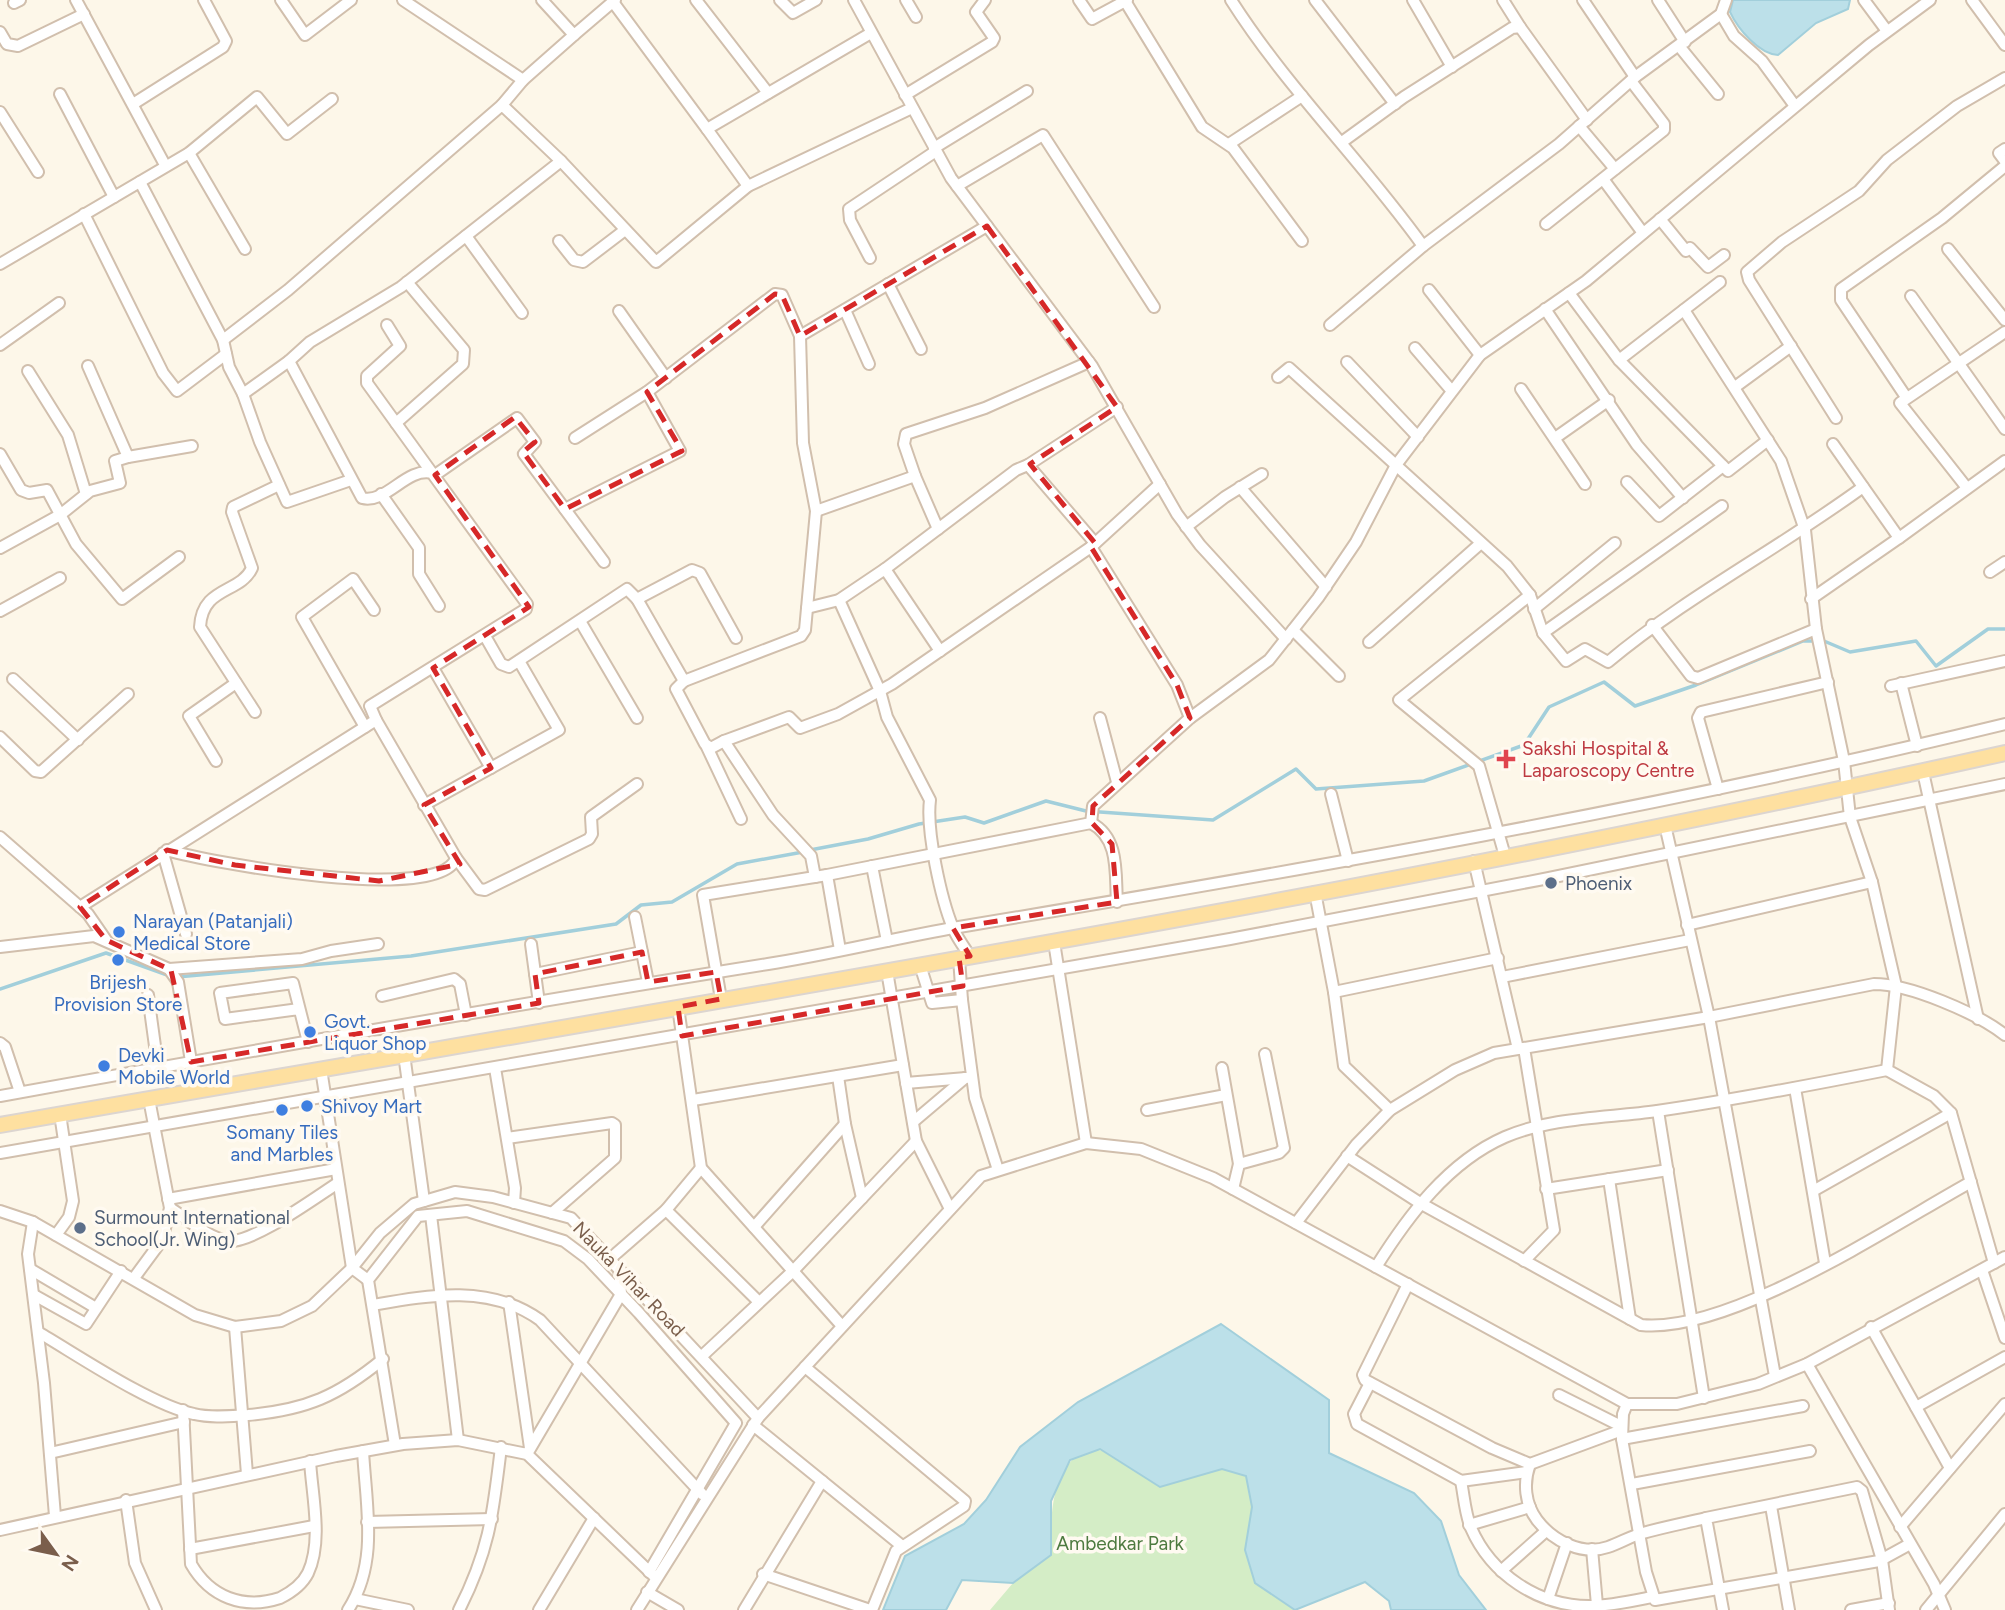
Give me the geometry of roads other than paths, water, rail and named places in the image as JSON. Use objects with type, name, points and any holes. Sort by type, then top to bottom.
[{"type":"main road","points":[[0,1125],[1054,942],[1848,789],[2005,753]]},
{"type":"street","points":[[76,0],[165,165]]},
{"type":"street","points":[[133,104],[223,47],[226,41],[204,0]]},
{"type":"street","points":[[281,0],[305,35],[351,0]]},
{"type":"street","points":[[403,0],[523,80]]},
{"type":"street","points":[[542,0],[574,35]]},
{"type":"street","points":[[696,0],[768,93]]},
{"type":"street","points":[[780,0],[793,13],[816,0]]},
{"type":"street","points":[[853,0],[957,186],[1089,362],[1186,527],[1286,639]]},
{"type":"street","points":[[906,0],[916,17]]},
{"type":"street","points":[[905,95],[992,42],[994,38],[976,12],[985,0]]},
{"type":"street","points":[[1079,0],[1092,19],[1126,0],[1202,127],[1228,144],[1301,241]]},
{"type":"street","points":[[1315,0],[1395,104]]},
{"type":"street","points":[[1413,0],[1452,67]]},
{"type":"street","points":[[1503,0],[1615,169]]},
{"type":"street","points":[[1546,224],[1665,127],[1583,0]]},
{"type":"street","points":[[1658,0],[1682,44],[1718,93]]},
{"type":"street","points":[[1330,326],[1423,246],[1583,123],[1633,79],[1721,14],[1726,0]]},
{"type":"street","points":[[1864,0],[1887,31]]},
{"type":"street","points":[[720,999],[703,895],[934,855],[1092,815],[1117,782],[1190,718],[1269,660],[1326,587],[1356,542],[1396,465],[1480,355],[1569,293],[1887,31],[1930,0]]},
{"type":"street","points":[[1972,0],[2005,45]]},
{"type":"street","points":[[223,340],[288,290],[502,106],[523,80],[614,1],[747,186]]},
{"type":"street","points":[[1234,1],[1302,96],[1342,142],[1423,246]]},
{"type":"street","points":[[0,32],[7,44],[13,47],[84,14]]},
{"type":"street","points":[[1721,14],[1734,36],[1762,61],[1795,106]]},
{"type":"street","points":[[1342,142],[1452,67],[1520,27]]},
{"type":"street","points":[[707,129],[871,33]]},
{"type":"street","points":[[1836,418],[1749,280],[1749,268],[1782,242],[1859,191],[1887,160],[1957,106],[2005,78]]},
{"type":"street","points":[[870,258],[850,220],[849,209],[1027,91]]},
{"type":"street","points":[[60,94],[114,197]]},
{"type":"street","points":[[1228,144],[1302,96]]},
{"type":"street","points":[[0,264],[189,153],[257,97],[287,134],[332,99]]},
{"type":"street","points":[[502,106],[561,161],[653,261],[659,262],[747,186],[912,108]]},
{"type":"street","points":[[0,112],[38,172]]},
{"type":"street","points":[[957,186],[1042,135],[1154,307]]},
{"type":"street","points":[[1906,397],[1840,300],[1841,289],[1942,218],[2005,163],[1999,153],[2005,149]]},
{"type":"street","points":[[189,153],[245,249]]},
{"type":"street","points":[[243,394],[289,361],[310,342],[407,282],[561,161]]},
{"type":"street","points":[[1603,179],[1643,233]]},
{"type":"street","points":[[140,182],[223,340],[229,367],[288,503],[351,480]]},
{"type":"street","points":[[84,214],[163,373],[177,391],[226,354]]},
{"type":"street","points":[[1660,219],[1686,251],[1690,248],[1708,267],[1724,255]]},
{"type":"street","points":[[800,336],[987,226]]},
{"type":"street","points":[[559,241],[574,260],[583,262],[625,230]]},
{"type":"street","points":[[466,236],[522,313]]},
{"type":"street","points":[[1948,249],[2005,320]]},
{"type":"street","points":[[396,423],[464,364],[466,357],[464,350],[407,282]]},
{"type":"street","points":[[1619,360],[1720,282]]},
{"type":"street","points":[[888,285],[921,349]]},
{"type":"street","points":[[1429,290],[1480,355]]},
{"type":"street","points":[[575,439],[647,392],[778,293],[782,296],[800,336],[803,443],[816,511],[805,630],[801,636],[684,681],[676,689],[708,747],[741,818]]},
{"type":"street","points":[[1569,293],[1619,360],[1728,471],[1768,440]]},
{"type":"street","points":[[1911,296],[2005,429]]},
{"type":"street","points":[[0,345],[59,303]]},
{"type":"street","points":[[1545,309],[1637,445],[1683,498]]},
{"type":"street","points":[[845,310],[869,364]]},
{"type":"street","points":[[1684,310],[1782,461],[1805,530],[1811,599],[1844,761],[1850,817],[1872,882],[1896,986],[1887,1070]]},
{"type":"street","points":[[619,311],[666,378]]},
{"type":"street","points":[[387,326],[400,346],[366,379],[527,604],[521,613],[370,706],[376,720],[456,858],[479,889],[485,890],[589,839],[592,817],[637,784]]},
{"type":"street","points":[[1967,488],[1900,405],[1906,397],[2005,332]]},
{"type":"street","points":[[1735,387],[1791,346]]},
{"type":"street","points":[[1415,348],[1451,390]]},
{"type":"street","points":[[289,361],[362,498],[372,499],[414,474],[425,471],[434,474]]},
{"type":"street","points":[[938,529],[915,476],[904,443],[906,434],[985,408],[1089,362]]},
{"type":"street","points":[[1347,362],[1418,438]]},
{"type":"street","points":[[88,366],[128,457]]},
{"type":"street","points":[[1278,377],[1289,368],[1507,566],[1530,595],[1543,633],[1566,661],[1585,649],[1608,662],[1652,625],[1805,530],[1863,487]]},
{"type":"street","points":[[28,371],[68,435],[86,494]]},
{"type":"street","points":[[1521,389],[1584,484]]},
{"type":"street","points":[[565,509],[680,451],[647,392]]},
{"type":"street","points":[[1555,438],[1609,400]]},
{"type":"street","points":[[807,608],[839,600],[885,569],[1016,470],[1028,465],[1117,407]]},
{"type":"street","points":[[434,474],[517,418],[536,442],[524,454],[604,562]]},
{"type":"street","points":[[1833,444],[1899,537]]},
{"type":"street","points":[[0,548],[59,516],[86,494],[120,483],[115,461],[192,446]]},
{"type":"street","points":[[0,454],[21,490],[29,493],[46,488],[76,544],[122,599],[178,557]]},
{"type":"street","points":[[1811,599],[2005,461]]},
{"type":"street","points":[[1028,465],[1093,545],[1177,685],[1190,718]]},
{"type":"street","points":[[1628,482],[1659,516],[1723,466]]},
{"type":"street","points":[[1186,527],[1262,474]]},
{"type":"street","points":[[816,511],[915,476]]},
{"type":"street","points":[[708,747],[789,717],[800,728],[820,723],[880,691],[1093,545],[1160,484]]},
{"type":"street","points":[[255,712],[200,626],[201,617],[215,595],[247,576],[252,568],[232,512],[233,507],[279,485]]},
{"type":"street","points":[[1240,487],[1326,587]]},
{"type":"street","points":[[381,494],[419,548],[419,574],[439,606]]},
{"type":"street","points":[[1543,633],[1722,506]]},
{"type":"street","points":[[1369,642],[1481,542]]},
{"type":"street","points":[[1534,609],[1615,543]]},
{"type":"street","points":[[1990,572],[2005,562]]},
{"type":"street","points":[[885,569],[940,651]]},
{"type":"street","points":[[637,599],[697,570],[736,638]]},
{"type":"street","points":[[0,611],[60,578]]},
{"type":"street","points":[[365,727],[302,617],[353,579],[374,610]]},
{"type":"street","points":[[485,636],[501,664],[509,667],[628,589],[637,599],[684,681]]},
{"type":"street","points":[[1505,856],[1479,766],[1399,700],[1530,595]]},
{"type":"street","points":[[839,600],[880,691],[887,717],[930,800],[934,855],[953,928],[964,957],[962,1000],[969,1077],[988,1145],[998,1170]]},
{"type":"street","points":[[580,621],[637,718]]},
{"type":"street","points":[[1652,625],[1691,676],[1698,678],[1816,629]]},
{"type":"street","points":[[1293,630],[1339,676]]},
{"type":"street","points":[[424,805],[559,730],[519,661]]},
{"type":"street","points":[[1917,746],[1896,685],[2005,661]]},
{"type":"street","points":[[433,668],[491,768]]},
{"type":"street","points":[[13,679],[78,740]]},
{"type":"street","points":[[1718,789],[1698,718],[1701,712],[1828,682]]},
{"type":"street","points":[[216,761],[190,716],[236,683]]},
{"type":"street","points":[[2,742],[38,773],[128,694]]},
{"type":"street","points":[[1100,718],[1117,782]]},
{"type":"street","points":[[80,906],[376,720]]},
{"type":"street","points":[[0,1096],[1348,861],[1718,789],[2005,724]]},
{"type":"street","points":[[724,741],[774,815],[807,852],[815,877]]},
{"type":"street","points":[[1923,772],[1978,1019]]},
{"type":"street","points":[[0,1153],[682,1036],[1321,921],[2005,784]]},
{"type":"street","points":[[1331,794],[1348,861]]},
{"type":"street","points":[[1092,815],[1112,844],[1117,902]]},
{"type":"street","points":[[1665,825],[1709,1017],[1774,1376]]},
{"type":"street","points":[[2,841],[80,906],[106,940]]},
{"type":"street","points":[[165,852],[235,865],[379,881],[427,875],[447,868],[456,858]]},
{"type":"street","points":[[165,852],[186,934]]},
{"type":"street","points":[[1474,862],[1521,1049],[1554,1230],[1524,1261]]},
{"type":"street","points":[[872,866],[887,941]]},
{"type":"street","points":[[827,875],[840,950]]},
{"type":"street","points":[[1687,925],[1872,882]]},
{"type":"street","points":[[1315,892],[1334,992],[1344,1066],[1390,1110]]},
{"type":"street","points":[[635,917],[648,982]]},
{"type":"street","points":[[0,947],[93,936],[173,974],[302,959],[331,951],[378,944]]},
{"type":"street","points":[[1502,977],[1690,940]]},
{"type":"street","points":[[1054,942],[1086,1143]]},
{"type":"street","points":[[531,944],[539,1003]]},
{"type":"street","points":[[535,974],[642,952]]},
{"type":"street","points":[[1334,992],[1498,958]]},
{"type":"street","points":[[920,965],[932,1003],[962,1000]]},
{"type":"street","points":[[887,971],[916,1141],[950,1209]]},
{"type":"street","points":[[173,974],[196,1092]]},
{"type":"street","points":[[382,996],[454,979],[460,984],[466,1015]]},
{"type":"street","points":[[299,1009],[225,1019],[220,993],[291,982],[296,985],[308,1042]]},
{"type":"street","points":[[1296,1223],[1347,1156],[1390,1110],[1455,1070],[1494,1053],[1709,1017],[1874,984],[1896,986],[1978,1019],[2005,1035]]},
{"type":"street","points":[[148,995],[158,1068]]},
{"type":"street","points":[[678,1007],[701,1168],[842,1326]]},
{"type":"street","points":[[0,1044],[5,1047],[20,1092]]},
{"type":"street","points":[[404,1054],[424,1201]]},
{"type":"street","points":[[1239,1164],[1279,1153],[1283,1148],[1265,1054]]},
{"type":"street","points":[[693,1100],[903,1065]]},
{"type":"street","points":[[495,1068],[507,1138],[514,1203]]},
{"type":"street","points":[[1222,1068],[1239,1164],[1233,1189]]},
{"type":"street","points":[[321,1069],[352,1268],[368,1280],[383,1359],[395,1446]]},
{"type":"street","points":[[1376,1267],[1420,1203],[1450,1174],[1489,1146],[1536,1128],[1658,1111],[1887,1070],[1934,1096],[1951,1113],[1994,1263]]},
{"type":"street","points":[[838,1076],[845,1124],[862,1198]]},
{"type":"street","points":[[906,1083],[969,1077]]},
{"type":"street","points":[[913,1122],[969,1077]]},
{"type":"street","points":[[1795,1088],[1825,1263]]},
{"type":"street","points":[[1147,1110],[1226,1095]]},
{"type":"street","points":[[134,1279],[162,1240],[169,1204],[149,1099]]},
{"type":"street","points":[[1658,1111],[1704,1398]]},
{"type":"street","points":[[1813,1191],[1951,1113]]},
{"type":"street","points":[[56,1235],[69,1217],[73,1201],[60,1114]]},
{"type":"street","points":[[507,1138],[611,1123],[615,1125],[615,1158],[552,1213]]},
{"type":"street","points":[[754,1227],[845,1124]]},
{"type":"street","points":[[702,1356],[793,1271],[916,1141]]},
{"type":"street","points":[[653,1575],[707,1499],[756,1421],[981,1176],[1086,1143],[1140,1149],[1233,1189],[1627,1404],[1678,1404],[1758,1384],[1807,1364],[1871,1327],[2005,1257]]},
{"type":"street","points":[[1347,1156],[1420,1203],[1641,1325],[1662,1327],[1693,1321],[1760,1298],[1971,1182]]},
{"type":"street","points":[[529,1451],[621,1294],[615,1262],[666,1210],[701,1168]]},
{"type":"street","points":[[169,1204],[336,1169]]},
{"type":"street","points":[[1546,1189],[1668,1170]]},
{"type":"street","points":[[1609,1179],[1630,1319]]},
{"type":"street","points":[[169,1204],[212,1235],[231,1242],[254,1234],[338,1183]]},
{"type":"street","name":"Nauka Vihar Road","points":[[0,1211],[33,1222],[195,1315],[235,1327],[294,1316],[321,1300],[352,1268],[380,1233],[414,1204],[455,1192],[514,1203],[571,1218],[702,1356],[756,1421],[822,1481],[902,1546]]},
{"type":"street","points":[[368,1280],[418,1216],[467,1210],[564,1241],[588,1259],[736,1423],[698,1489],[637,1610]]},
{"type":"street","points":[[666,1210],[759,1302]]},
{"type":"street","points":[[431,1215],[458,1440]]},
{"type":"street","points":[[564,1241],[571,1218]]},
{"type":"street","points":[[33,1222],[30,1269],[55,1516]]},
{"type":"street","points":[[30,1269],[96,1308]]},
{"type":"street","points":[[1982,1270],[2005,1338]]},
{"type":"street","points":[[34,1295],[84,1324],[121,1271]]},
{"type":"street","points":[[1408,1284],[1363,1375],[1370,1383],[1528,1468]]},
{"type":"street","points":[[373,1305],[460,1294],[520,1306],[540,1320],[707,1499]]},
{"type":"street","points":[[509,1302],[529,1451],[653,1575]]},
{"type":"street","points":[[235,1327],[247,1474]]},
{"type":"street","points":[[1871,1327],[1950,1468]]},
{"type":"street","points":[[38,1332],[152,1397],[194,1414],[282,1412],[315,1404],[354,1383],[383,1359]]},
{"type":"street","points":[[1916,1407],[2005,1357]]},
{"type":"street","points":[[1807,1364],[1945,1610]]},
{"type":"street","points":[[762,1574],[871,1610],[895,1551],[964,1506],[965,1501],[805,1367]]},
{"type":"street","points":[[1370,1383],[1354,1414],[1357,1424],[1461,1481],[1528,1468],[1622,1432],[1803,1406]]},
{"type":"street","points":[[1559,1395],[1622,1432]]},
{"type":"street","points":[[1627,1404],[1622,1432],[1640,1533],[1659,1603]]},
{"type":"street","points":[[1900,1527],[2005,1404]]},
{"type":"street","points":[[183,1410],[191,1564],[203,1584],[239,1605],[258,1608],[294,1591],[307,1574],[315,1549],[310,1461]]},
{"type":"street","points":[[50,1453],[184,1422]]},
{"type":"street","points":[[0,1530],[247,1474],[395,1446],[458,1440],[529,1451]]},
{"type":"street","points":[[459,1610],[482,1563],[492,1519],[501,1447]]},
{"type":"street","points":[[348,1610],[364,1585],[369,1550],[363,1451]]},
{"type":"street","points":[[1632,1484],[1811,1451]]},
{"type":"street","points":[[1528,1468],[1526,1495],[1530,1507],[1546,1531],[1567,1544],[1592,1549],[1605,1548],[1640,1533],[1860,1488],[1882,1560],[1889,1607],[1851,1610]]},
{"type":"street","points":[[744,1610],[762,1574],[822,1481]]},
{"type":"street","points":[[1461,1481],[1469,1525],[1485,1554],[1501,1571],[1548,1599],[1573,1605],[1659,1603],[1882,1560],[1910,1544]]},
{"type":"street","points":[[126,1500],[135,1563],[156,1610]]},
{"type":"street","points":[[1770,1506],[1789,1610]]},
{"type":"street","points":[[1469,1525],[1530,1507]]},
{"type":"street","points":[[1926,1610],[2005,1514]]},
{"type":"street","points":[[539,1610],[594,1518]]},
{"type":"street","points":[[1706,1518],[1723,1610]]},
{"type":"street","points":[[367,1522],[492,1519]]},
{"type":"street","points":[[190,1549],[314,1526]]},
{"type":"street","points":[[1501,1571],[1546,1531]]},
{"type":"street","points":[[1548,1599],[1567,1544]]},
{"type":"street","points":[[1592,1549],[1597,1605]]},
{"type":"street","points":[[647,1592],[678,1610]]},
{"type":"street","points":[[355,1600],[408,1610]]},
{"type":"water","points":[[1733,0],[1850,0],[1848,9],[1816,23],[1778,55],[1771,54],[1757,45],[1738,26],[1730,12]]},
{"type":"water","points":[[1221,1324],[1329,1400],[1329,1453],[1414,1493],[1441,1521],[1459,1575],[1486,1610],[1391,1610],[1389,1601],[1365,1582],[1295,1610],[1255,1583],[1245,1550],[1252,1507],[1246,1476],[1222,1469],[1160,1487],[1100,1449],[1070,1460],[1051,1501],[1051,1555],[1013,1583],[962,1580],[946,1610],[883,1610],[905,1556],[964,1524],[986,1500],[1020,1447],[1078,1402]]},
{"type":"waterway","points":[[810,850],[868,839],[919,824],[965,817],[984,823],[1046,801],[1086,811],[1213,820],[1296,769],[1316,789],[1424,781],[1524,745],[1549,707],[1604,682],[1635,706],[1696,685],[1803,641],[1824,641],[1850,652],[1916,641],[1936,666],[1988,629],[2005,629]]},
{"type":"waterway","points":[[177,977],[411,956],[616,924],[641,905],[672,902],[737,864],[803,852]]},
{"type":"waterway","points":[[0,989],[106,953],[170,976]]},
{"type":"place","name":"Sakshi Hospital & Laparoscopy Centre","points":[[1506,759]]},
{"type":"place","name":"Phoenix","points":[[1551,883]]},
{"type":"place","name":"Narayan (Patanjali) Medical Store","points":[[119,932]]},
{"type":"place","name":"Brijesh Provision Store","points":[[118,960]]},
{"type":"place","name":"Govt. Liquor Shop","points":[[310,1032]]},
{"type":"place","name":"Devki Mobile World","points":[[104,1066]]},
{"type":"place","name":"Shivoy Mart","points":[[307,1106]]},
{"type":"place","name":"Somany Tiles and Marbles","points":[[282,1110]]},
{"type":"place","name":"Surmount International School(Jr. Wing)","points":[[80,1228]]},
{"type":"park label","name":"Ambedkar Park","points":[[1120,1543]]}]
